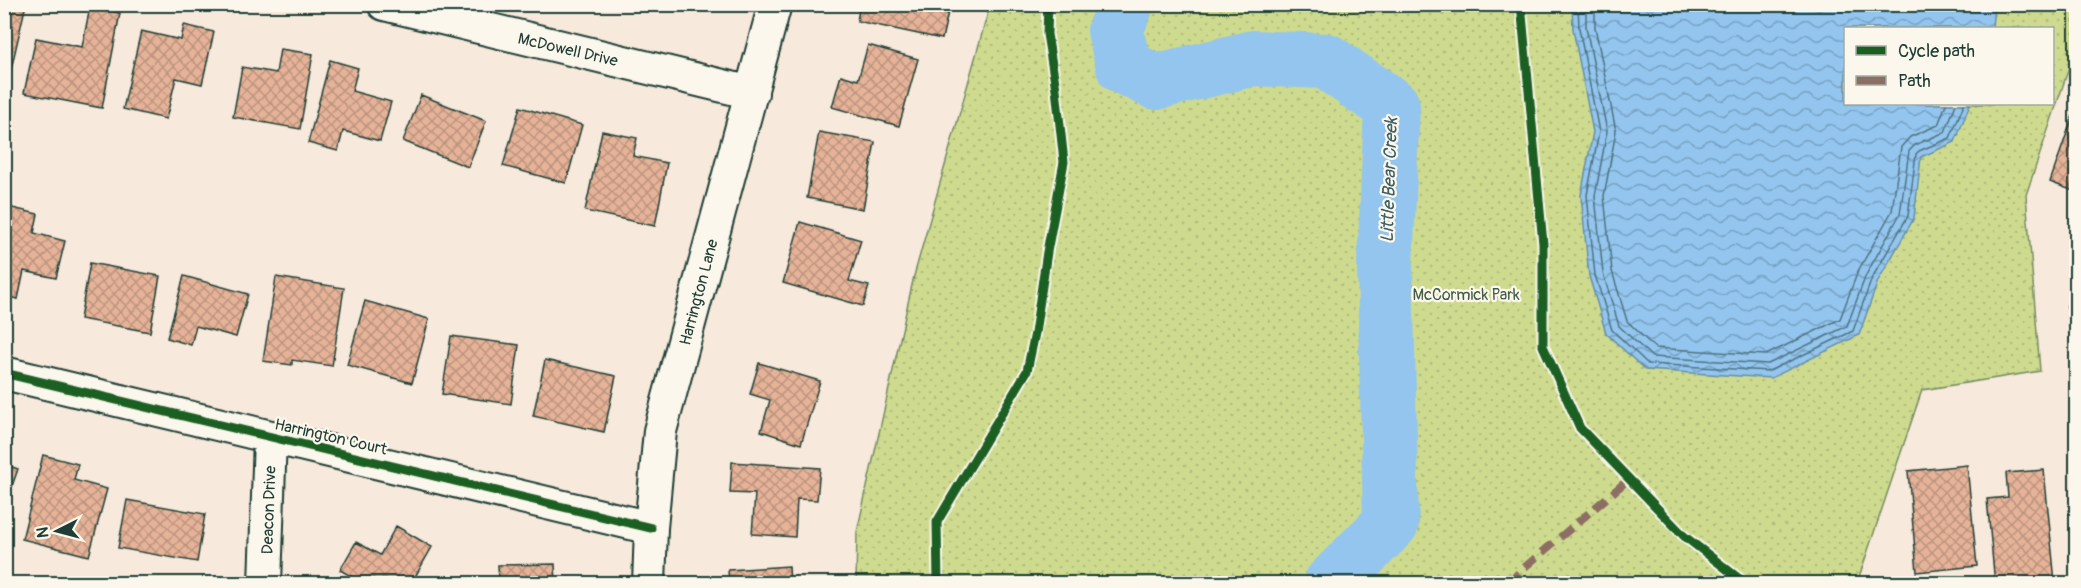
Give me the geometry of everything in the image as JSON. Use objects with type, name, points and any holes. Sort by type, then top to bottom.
[{"type":"street","name":"McDowell Drive","points":[[384,4],[477,16],[752,93]]},
{"type":"street","name":"Harrington Lane","points":[[650,584],[651,528],[660,431],[775,4]]},
{"type":"street","name":"Harrington Court","points":[[4,373],[651,528]]},
{"type":"street","name":"Deacon Drive","points":[[265,584],[270,437]]},
{"type":"green space","name":"McCormick Park","points":[[990,5],[2076,5],[2076,47],[2026,195],[2040,371],[1922,390],[1857,583],[856,584],[857,532],[914,276]]},
{"type":"water","points":[[1572,5],[1994,5],[1992,27],[1844,27],[1844,105],[1970,105],[1955,142],[1921,157],[1914,218],[1878,281],[1859,335],[1771,378],[1645,370],[1606,333],[1589,276],[1581,195],[1593,132],[1573,29]]},
{"type":"building","points":[[4,4],[26,4],[10,74],[4,73]]},
{"type":"building","points":[[860,4],[930,4],[930,7],[948,12],[942,39],[857,21]]},
{"type":"building","points":[[90,7],[120,13],[102,108],[24,93],[36,38],[82,47]]},
{"type":"building","points":[[184,25],[214,32],[202,84],[176,78],[166,119],[123,109],[141,31],[181,40]]},
{"type":"building","points":[[868,45],[918,59],[899,126],[832,107],[841,75],[858,80]]},
{"type":"building","points":[[280,49],[313,54],[300,129],[233,117],[242,67],[276,73]]},
{"type":"building","points":[[330,60],[358,68],[352,91],[391,102],[380,141],[343,131],[338,151],[308,143]]},
{"type":"building","points":[[421,95],[486,121],[468,167],[403,141]]},
{"type":"building","points":[[520,107],[582,125],[566,183],[503,166]]},
{"type":"building","points":[[2076,107],[2076,192],[2050,182]]},
{"type":"building","points":[[602,131],[637,138],[633,156],[667,163],[655,226],[585,211]]},
{"type":"building","points":[[819,132],[875,142],[863,209],[807,198]]},
{"type":"building","points":[[4,206],[38,214],[34,233],[65,241],[56,278],[24,271],[18,299],[4,296]]},
{"type":"building","points":[[800,222],[861,240],[849,281],[869,286],[863,306],[783,283]]},
{"type":"building","points":[[2071,224],[2076,224],[2076,279]]},
{"type":"building","points":[[90,263],[160,276],[150,332],[80,319]]},
{"type":"building","points":[[184,276],[248,294],[236,337],[196,326],[191,345],[167,338]]},
{"type":"building","points":[[276,277],[344,288],[332,366],[292,360],[292,365],[263,361]]},
{"type":"building","points":[[365,301],[429,319],[412,383],[347,365]]},
{"type":"building","points":[[2076,304],[2076,364],[2074,364],[2067,305]]},
{"type":"building","points":[[451,336],[519,345],[511,404],[442,394]]},
{"type":"building","points":[[545,360],[616,376],[604,432],[533,416]]},
{"type":"building","points":[[759,363],[820,381],[801,444],[761,431],[770,400],[750,394]]},
{"type":"building","points":[[43,455],[78,464],[74,480],[107,489],[89,556],[22,539]]},
{"type":"building","points":[[732,462],[820,468],[817,500],[797,499],[795,537],[752,534],[755,494],[730,493]]},
{"type":"building","points":[[4,464],[18,469],[4,509]]},
{"type":"building","points":[[1967,465],[1977,566],[1917,572],[1908,471]]},
{"type":"building","points":[[2044,470],[2055,582],[1995,584],[1987,499],[2008,497],[2006,473]]},
{"type":"building","points":[[127,500],[205,514],[197,562],[118,548]]},
{"type":"building","points":[[396,526],[432,547],[415,577],[426,584],[365,584],[340,570],[356,542],[380,555]]},
{"type":"building","points":[[555,564],[556,584],[499,584],[498,565]]},
{"type":"building","points":[[789,566],[790,584],[729,584],[728,570]]},
{"type":"waterway","name":"Little Bear Creek","points":[[1126,4],[1115,30],[1124,67],[1156,82],[1253,58],[1326,61],[1392,106],[1385,266],[1391,523],[1331,584]]},
{"type":"marked path","points":[[1509,584],[1519,572],[1629,479]]},
{"type":"cycle path","points":[[938,584],[937,522],[1027,371],[1035,333],[1064,162],[1047,34],[1048,4]]},
{"type":"cycle path","points":[[1521,4],[1543,244],[1543,346],[1580,428],[1684,536],[1746,584]]},
{"type":"cycle path","points":[[4,373],[651,528]]}]
